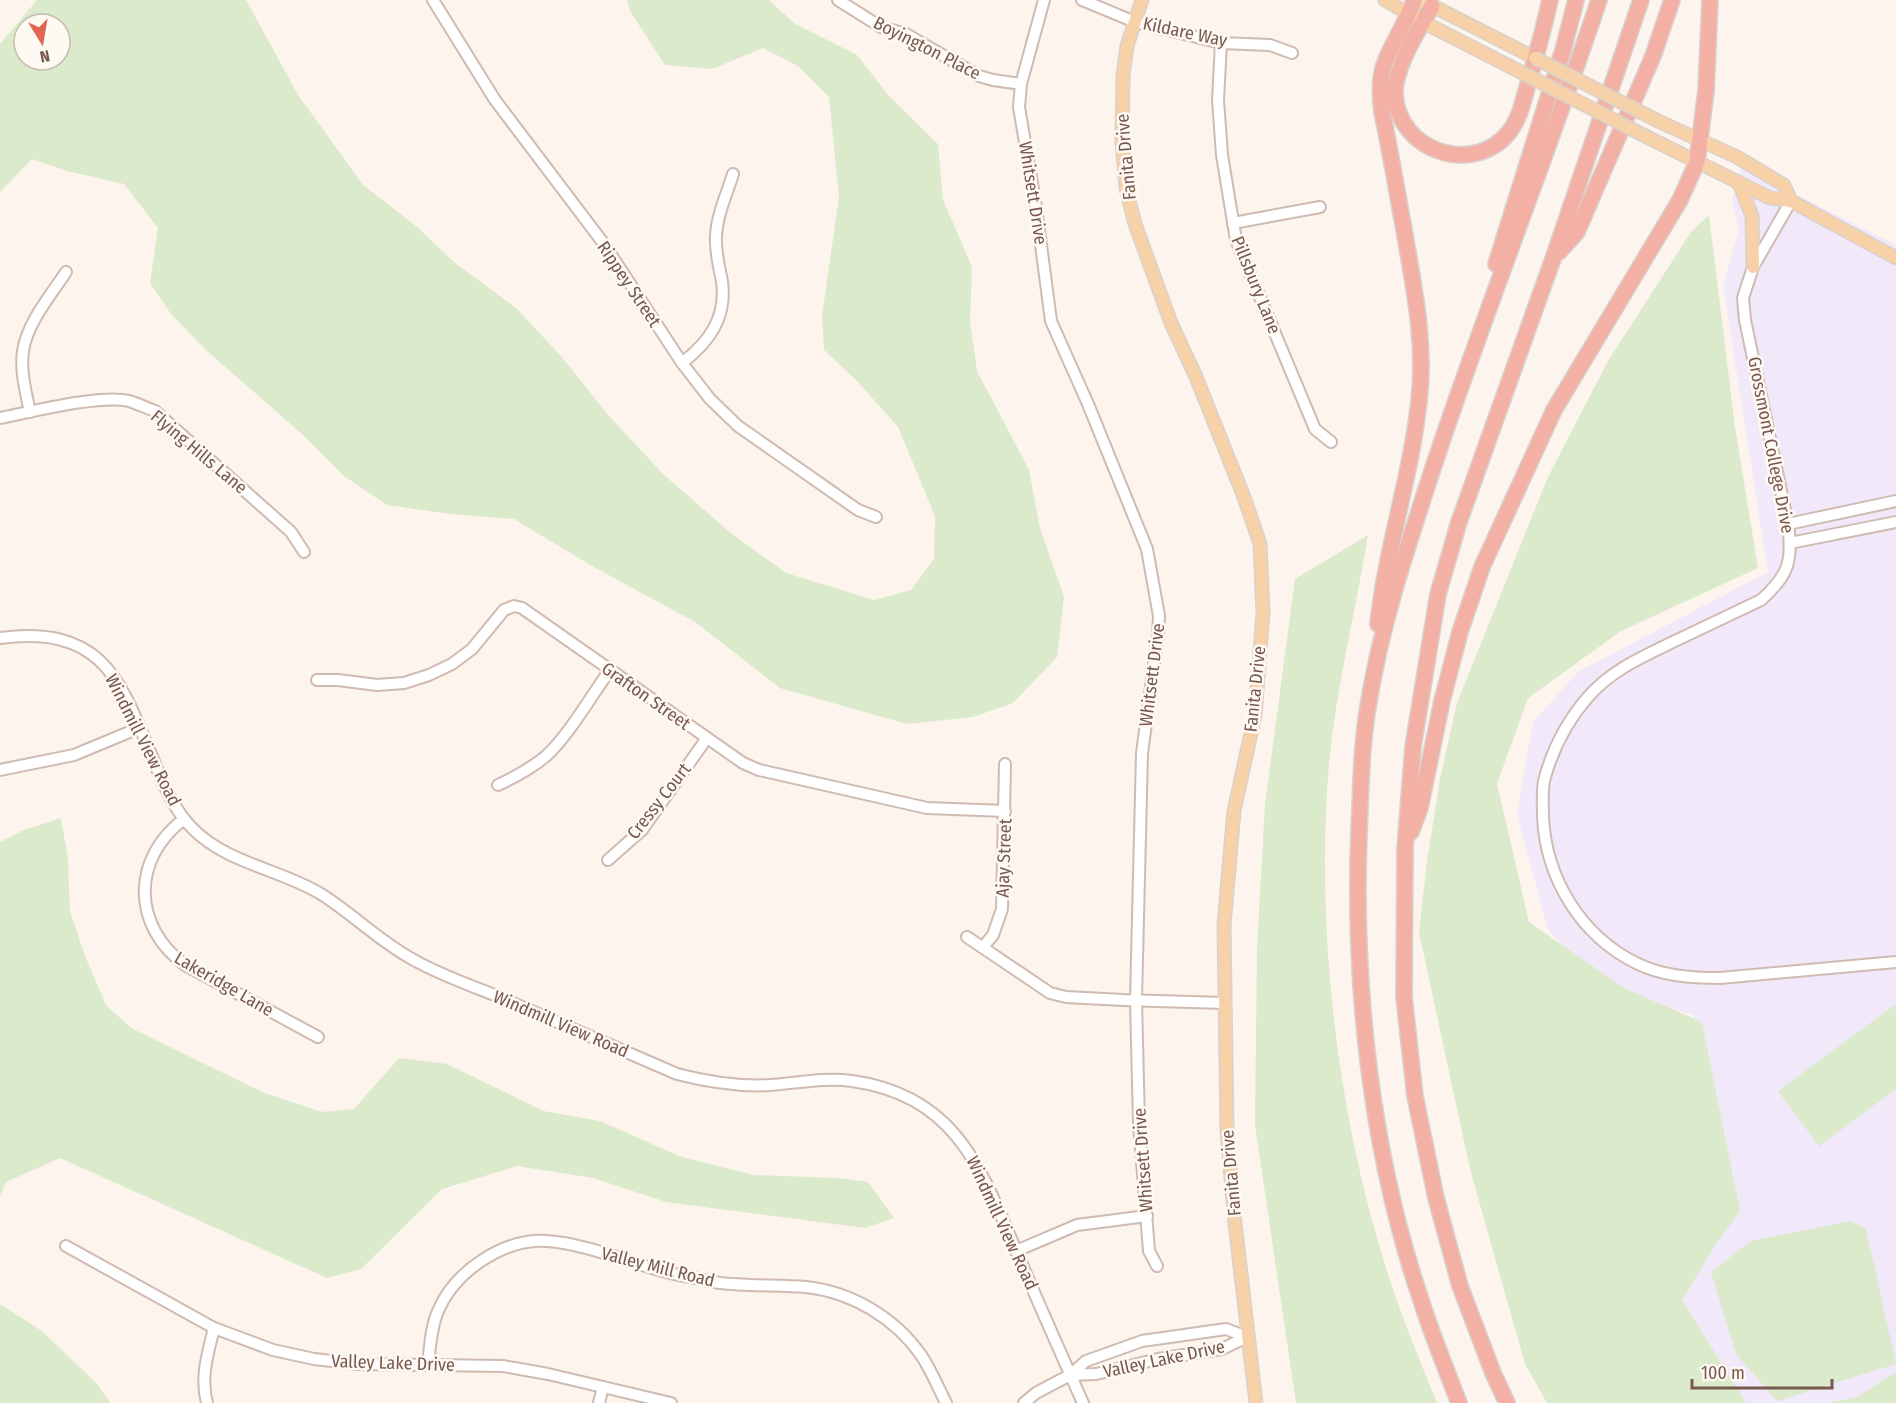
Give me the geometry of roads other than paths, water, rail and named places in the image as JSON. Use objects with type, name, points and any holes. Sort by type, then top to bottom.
[{"type":"highway","points":[[1414,0],[1416,19],[1397,77],[1395,95],[1399,113],[1408,130],[1429,148],[1452,155],[1468,155],[1492,147],[1506,136],[1516,122],[1542,36],[1550,0]]},
{"type":"highway","points":[[1477,338],[1501,241],[1540,125],[1576,0]]},
{"type":"highway","points":[[1369,696],[1396,583],[1477,338],[1567,96],[1599,0]]},
{"type":"highway","points":[[1507,1403],[1493,1374],[1460,1286],[1436,1198],[1415,1096],[1404,997],[1405,849],[1413,747],[1438,594],[1459,522],[1554,256],[1641,0]]},
{"type":"highway","points":[[1554,256],[1577,232],[1653,56],[1672,0]]},
{"type":"highway","points":[[1405,849],[1420,808],[1460,632],[1482,567],[1554,410],[1680,200],[1697,162],[1707,91],[1710,0]]},
{"type":"highway","points":[[1427,3],[1384,64],[1380,94],[1418,305],[1421,342],[1420,399],[1381,596],[1363,738],[1357,879],[1361,991],[1375,1112],[1394,1205],[1420,1298],[1459,1403]]},
{"type":"main road","name":"Fanita Drive","points":[[1142,0],[1127,46],[1121,118],[1125,177],[1135,224],[1171,323],[1196,377],[1244,497],[1260,544],[1263,613],[1256,704],[1234,811],[1224,925],[1227,1130],[1247,1337],[1256,1403]]},
{"type":"main road","points":[[1385,0],[1416,19],[1649,138],[1770,198],[1791,201],[1896,258]]},
{"type":"main road","points":[[1427,3],[1658,121],[1737,157],[1784,185],[1791,201]]},
{"type":"main road","points":[[1739,183],[1752,216],[1753,267]]},
{"type":"street","name":"Rippey Street","points":[[433,0],[495,99],[604,244],[682,363],[710,399],[738,426],[858,510],[876,516]]},
{"type":"street","name":"Boyington Place","points":[[838,0],[881,27],[906,34],[979,76],[1021,84]]},
{"type":"street","name":"Whitsett Drive","points":[[1044,0],[1021,84],[1020,107],[1051,321],[1088,404],[1147,549],[1159,616],[1142,753],[1136,1000],[1139,1124],[1149,1251],[1156,1266]]},
{"type":"street","name":"Kildare Way","points":[[1082,0],[1135,22],[1221,43],[1270,45],[1292,53]]},
{"type":"street","name":"Pillsbury Lane","points":[[1221,43],[1218,100],[1221,144],[1236,240],[1315,429],[1331,442]]},
{"type":"street","points":[[682,363],[707,340],[720,312],[722,286],[716,237],[719,217],[733,174]]},
{"type":"street","name":"Grossmont College Drive","points":[[1791,201],[1753,267],[1743,298],[1745,320],[1788,524],[1789,560],[1778,585],[1761,600],[1623,667],[1587,697],[1566,726],[1554,751],[1544,782],[1542,805],[1545,837],[1555,877],[1577,914],[1590,930],[1637,964],[1669,974],[1694,978],[1720,978],[1896,962]]},
{"type":"street","points":[[1233,224],[1320,207]]},
{"type":"street","points":[[30,412],[22,354],[33,324],[66,272]]},
{"type":"street","name":"Flying Hills Lane","points":[[0,418],[112,400],[128,401],[155,411],[291,532],[304,552]]},
{"type":"street","points":[[1788,524],[1896,501]]},
{"type":"street","points":[[1790,543],[1896,522]]},
{"type":"street","name":"Grafton Street","points":[[317,680],[377,685],[404,683],[429,675],[472,649],[504,610],[514,606],[522,608],[743,763],[759,770],[927,808],[1005,811]]},
{"type":"street","name":"Windmill View Road","points":[[0,638],[42,635],[65,640],[87,651],[113,675],[140,728],[172,802],[184,819],[209,843],[226,853],[288,877],[322,895],[414,961],[677,1074],[711,1082],[743,1085],[820,1079],[849,1080],[878,1086],[905,1096],[942,1121],[971,1154],[986,1181],[1083,1403]]},
{"type":"street","points":[[498,785],[546,756],[560,740],[609,670]]},
{"type":"street","points":[[0,770],[74,755],[140,728]]},
{"type":"street","name":"Cressy Court","points":[[608,860],[642,830],[707,738]]},
{"type":"street","name":"Ajay Street","points":[[983,947],[993,934],[1002,909],[1005,764]]},
{"type":"street","name":"Lakeridge Lane","points":[[184,819],[160,841],[147,870],[145,902],[155,933],[168,951],[185,965],[318,1037]]},
{"type":"street","points":[[967,937],[1050,993],[1066,997],[1225,1003]]},
{"type":"street","points":[[1016,1251],[1077,1225],[1147,1216]]},
{"type":"street","name":"Valley Mill Road","points":[[428,1364],[439,1310],[459,1279],[477,1264],[498,1252],[522,1244],[547,1241],[577,1247],[664,1272],[721,1283],[808,1287],[852,1299],[879,1314],[912,1343],[928,1367],[946,1403]]},
{"type":"street","name":"Valley Lake Drive","points":[[66,1246],[214,1328],[263,1347],[314,1359],[358,1364],[503,1366],[671,1403]]},
{"type":"street","points":[[207,1403],[204,1376],[214,1328]]},
{"type":"street","name":"Valley Lake Drive","points":[[1024,1403],[1036,1393],[1070,1375],[1086,1361],[1142,1341],[1226,1329],[1247,1337]]},
{"type":"street","name":"Valley Lake Drive","points":[[1070,1375],[1096,1374],[1158,1359],[1222,1349],[1247,1337]]},
{"type":"street","points":[[599,1403],[603,1387]]}]
